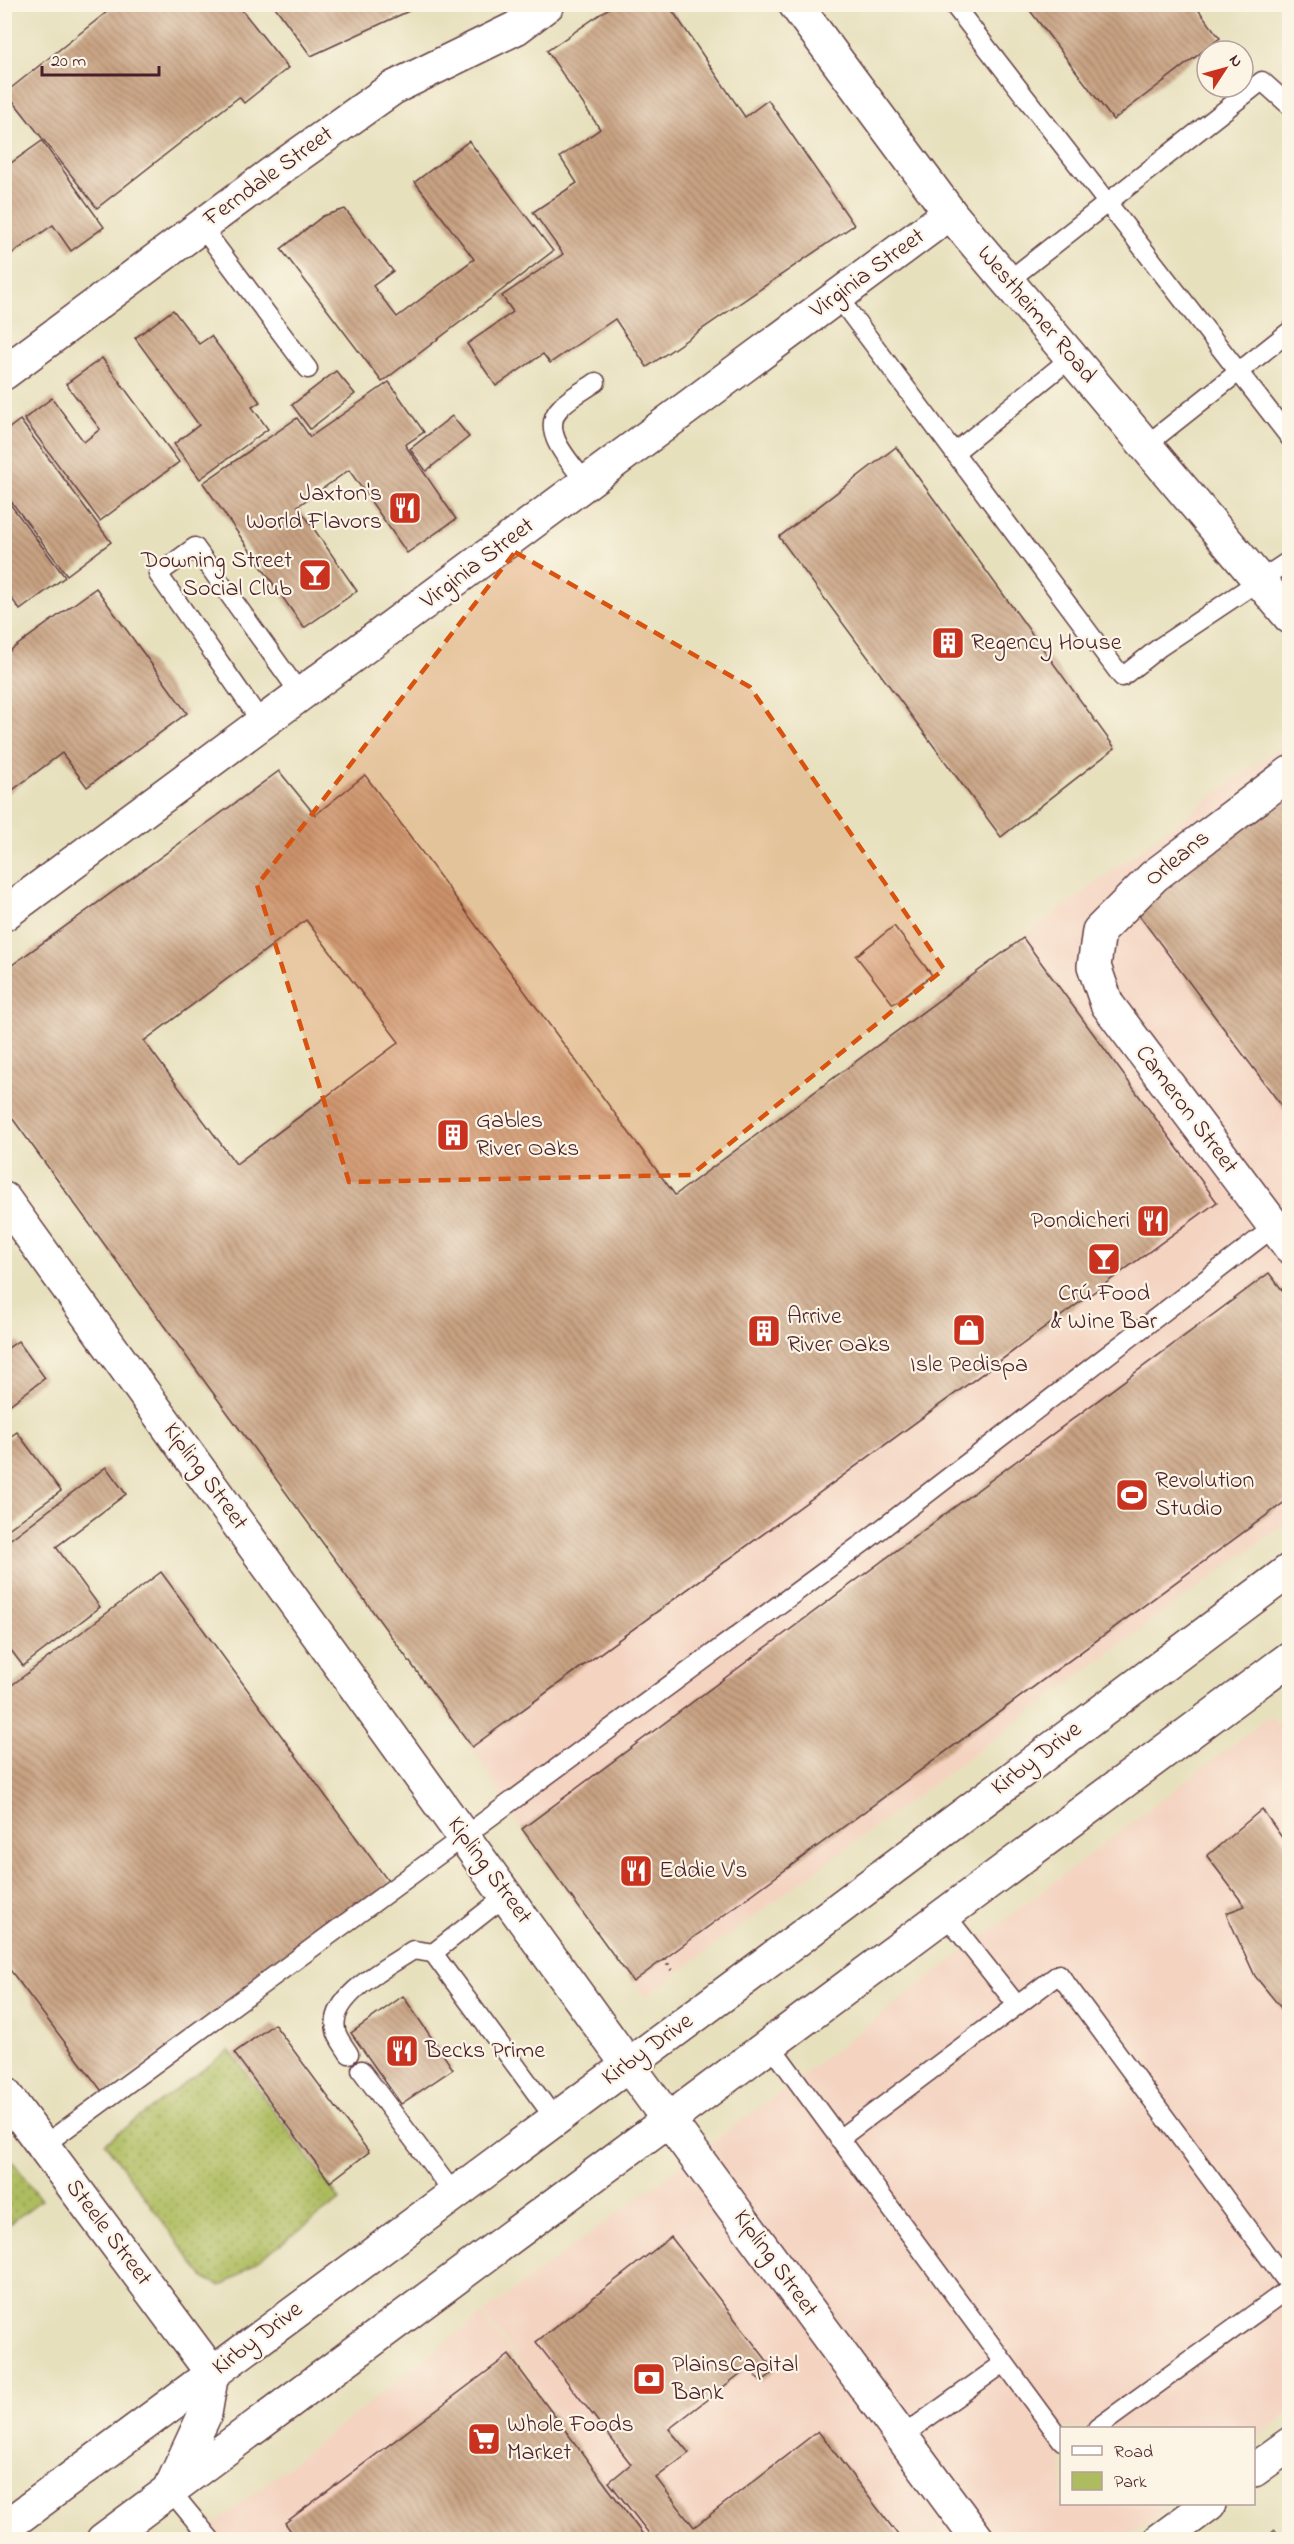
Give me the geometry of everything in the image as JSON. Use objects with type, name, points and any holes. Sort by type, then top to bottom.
[{"type":"street","name":"Ferndale Street","points":[[4,373],[201,226],[393,88],[516,28],[548,4]]},
{"type":"street","name":"Westheimer Road","points":[[795,4],[950,213],[1290,617]]},
{"type":"street","name":"Virginia Street","points":[[4,914],[950,213]]},
{"type":"street","name":"Orleans","points":[[1094,966],[1099,931],[1154,876],[1290,773]]},
{"type":"street","name":"Cameron Street","points":[[1094,966],[1107,1004],[1282,1237]]},
{"type":"street","name":"Kipling Street","points":[[4,1199],[628,2065],[978,2540]]},
{"type":"street","name":"Kirby Drive","points":[[4,2528],[555,2120],[1290,1570]]},
{"type":"street","points":[[103,2540],[667,2118],[1290,1658]]},
{"type":"street","name":"Steele Street","points":[[4,2093],[212,2373]]},
{"type":"street","points":[[170,2490],[205,2414],[212,2373]]},
{"type":"street","points":[[1255,2469],[1290,2444]]},
{"type":"street","points":[[1160,2540],[1208,2505]]},
{"type":"lane","points":[[953,4],[1290,438]]},
{"type":"lane","points":[[1008,281],[1262,81],[1290,106]]},
{"type":"lane","points":[[201,226],[308,369]]},
{"type":"lane","points":[[838,297],[1122,677],[1160,647],[1290,560]]},
{"type":"lane","points":[[1145,446],[1290,331]]},
{"type":"lane","points":[[955,452],[1072,357]]},
{"type":"lane","points":[[586,483],[552,434],[552,419],[561,406],[596,382]]},
{"type":"lane","points":[[262,723],[158,574],[195,547],[301,695]]},
{"type":"lane","points":[[44,2145],[1282,1237]]},
{"type":"lane","points":[[433,1953],[507,1895]]},
{"type":"lane","points":[[944,1913],[1017,2005]]},
{"type":"lane","points":[[349,2054],[336,2033],[335,2022],[338,2009],[345,1997],[413,1950],[433,1953],[555,2120]]},
{"type":"lane","points":[[839,2139],[1059,1974],[1290,2287],[1098,2427]]},
{"type":"lane","points":[[769,2043],[1060,2438]]},
{"type":"lane","points":[[361,2070],[454,2194]]},
{"type":"lane","points":[[902,2436],[1004,2363]]},
{"type":"lane","points":[[170,2490],[210,2540]]},
{"type":"path","points":[[664,1959],[672,1970]]},
{"type":"highlighted area","points":[[515,552],[750,687],[944,969],[691,1175],[349,1182],[257,885]]},
{"type":"shaded area","points":[[1289,740],[1289,1520],[645,1997],[522,1829],[472,1747],[282,1486]]},
{"type":"shaded area","points":[[1271,1715],[1289,1739],[1289,2413],[1255,2439],[1255,2427],[1060,2427],[1060,2505],[1169,2505],[1123,2539],[650,2539],[611,2487],[649,2539],[194,2540],[482,2315],[592,2461],[484,2313],[824,2059]]},
{"type":"green space","points":[[229,2050],[340,2200],[226,2284],[220,2286],[204,2278],[105,2143]]},
{"type":"green space","points":[[5,2151],[41,2200],[5,2227]]},
{"type":"building","points":[[117,4],[237,4],[288,68],[244,103],[239,97],[97,208],[6,92]]},
{"type":"building","points":[[273,4],[424,4],[311,56]]},
{"type":"building","points":[[615,4],[668,4],[745,117],[768,100],[854,225],[647,367],[615,319],[550,363],[543,354],[496,386],[467,344],[513,312],[502,296],[563,254],[533,212],[577,183],[560,157],[600,129],[547,51]]},
{"type":"building","points":[[1025,4],[1194,4],[1220,38],[1195,39],[1195,57],[1113,120]]},
{"type":"building","points":[[42,141],[104,227],[71,251],[53,225],[4,259],[4,196],[10,192],[4,184],[4,168]]},
{"type":"building","points":[[469,141],[553,251],[382,382],[281,249],[323,216],[345,209],[393,271],[373,286],[397,317],[474,259],[415,182]]},
{"type":"building","points":[[173,310],[199,344],[211,336],[260,402],[252,407],[268,429],[200,479],[174,444],[199,425],[135,338]]},
{"type":"building","points":[[102,358],[179,462],[100,521],[24,419],[52,398],[84,442],[100,429],[66,384]]},
{"type":"building","points":[[336,371],[355,394],[310,429],[292,405]]},
{"type":"building","points":[[389,382],[424,432],[405,445],[456,519],[407,553],[349,470],[298,506],[357,591],[304,628],[203,483],[297,418],[310,437]]},
{"type":"building","points":[[452,416],[469,437],[426,471],[410,449]]},
{"type":"building","points":[[20,420],[111,542],[67,575],[4,492],[4,432]]},
{"type":"building","name":"Regency House","points":[[896,447],[1115,748],[1001,837],[779,537]]},
{"type":"building","points":[[4,496],[65,577],[20,610],[4,588]]},
{"type":"building","points":[[96,588],[187,713],[87,787],[62,753],[6,795],[4,655]]},
{"type":"building","points":[[279,771],[315,815],[365,775],[675,1195],[1023,938],[1217,1202],[472,1747],[4,1107],[4,971]],"holes":[[[306,920],[399,1042],[236,1164],[144,1041]]]},
{"type":"building","points":[[1290,789],[1290,1117],[1132,906]]},
{"type":"building","points":[[894,926],[932,975],[893,1004],[856,956]]},
{"type":"building","points":[[1269,1273],[1290,1300],[1290,1498],[633,1982],[522,1829]]},
{"type":"building","points":[[18,1341],[45,1378],[4,1409],[4,1351]]},
{"type":"building","points":[[17,1432],[61,1491],[4,1532],[4,1441]]},
{"type":"building","points":[[106,1467],[126,1494],[56,1547],[100,1607],[23,1666],[4,1641],[4,1544]]},
{"type":"building","points":[[161,1572],[391,1885],[104,2094],[4,1962],[4,1691]]},
{"type":"building","points":[[1262,1809],[1290,1849],[1290,2019],[1255,1976],[1226,1913],[1245,1906],[1207,1856]]},
{"type":"building","name":"Becks Prime","points":[[403,1996],[453,2069],[401,2104],[351,2033]]},
{"type":"building","points":[[274,2024],[369,2152],[330,2182],[234,2053]]},
{"type":"building","points":[[671,2237],[775,2371],[761,2382],[749,2367],[669,2429],[689,2453],[656,2478],[694,2527],[818,2431],[902,2540],[654,2540],[609,2482],[631,2464],[536,2342]]},
{"type":"building","name":"Whole Foods Market","points":[[509,2355],[647,2540],[297,2540],[285,2523]]},
{"type":"building","points":[[1275,2530],[1282,2540],[1263,2540]]},
{"type":"place","name":"Jaxton's World Flavors","points":[[405,508]]},
{"type":"place","name":"Downing Street Social Club","points":[[315,575]]},
{"type":"place","name":"Regency House","points":[[948,643]]},
{"type":"place","name":"Gables River Oaks","points":[[453,1135]]},
{"type":"place","name":"Pondicheri","points":[[1153,1221]]},
{"type":"place","name":"Crú Food & Wine Bar","points":[[1104,1259]]},
{"type":"place","name":"Isle Pedispa","points":[[969,1330]]},
{"type":"place","name":"Arrive River Oaks","points":[[764,1331]]},
{"type":"place","name":"Revolution Studio","points":[[1132,1495]]},
{"type":"place","name":"Eddie V's","points":[[636,1871]]},
{"type":"place","name":"Becks Prime","points":[[402,2051]]},
{"type":"place","name":"PlainsCapital Bank","points":[[649,2379]]},
{"type":"place","name":"Whole Foods Market","points":[[484,2439]]}]
